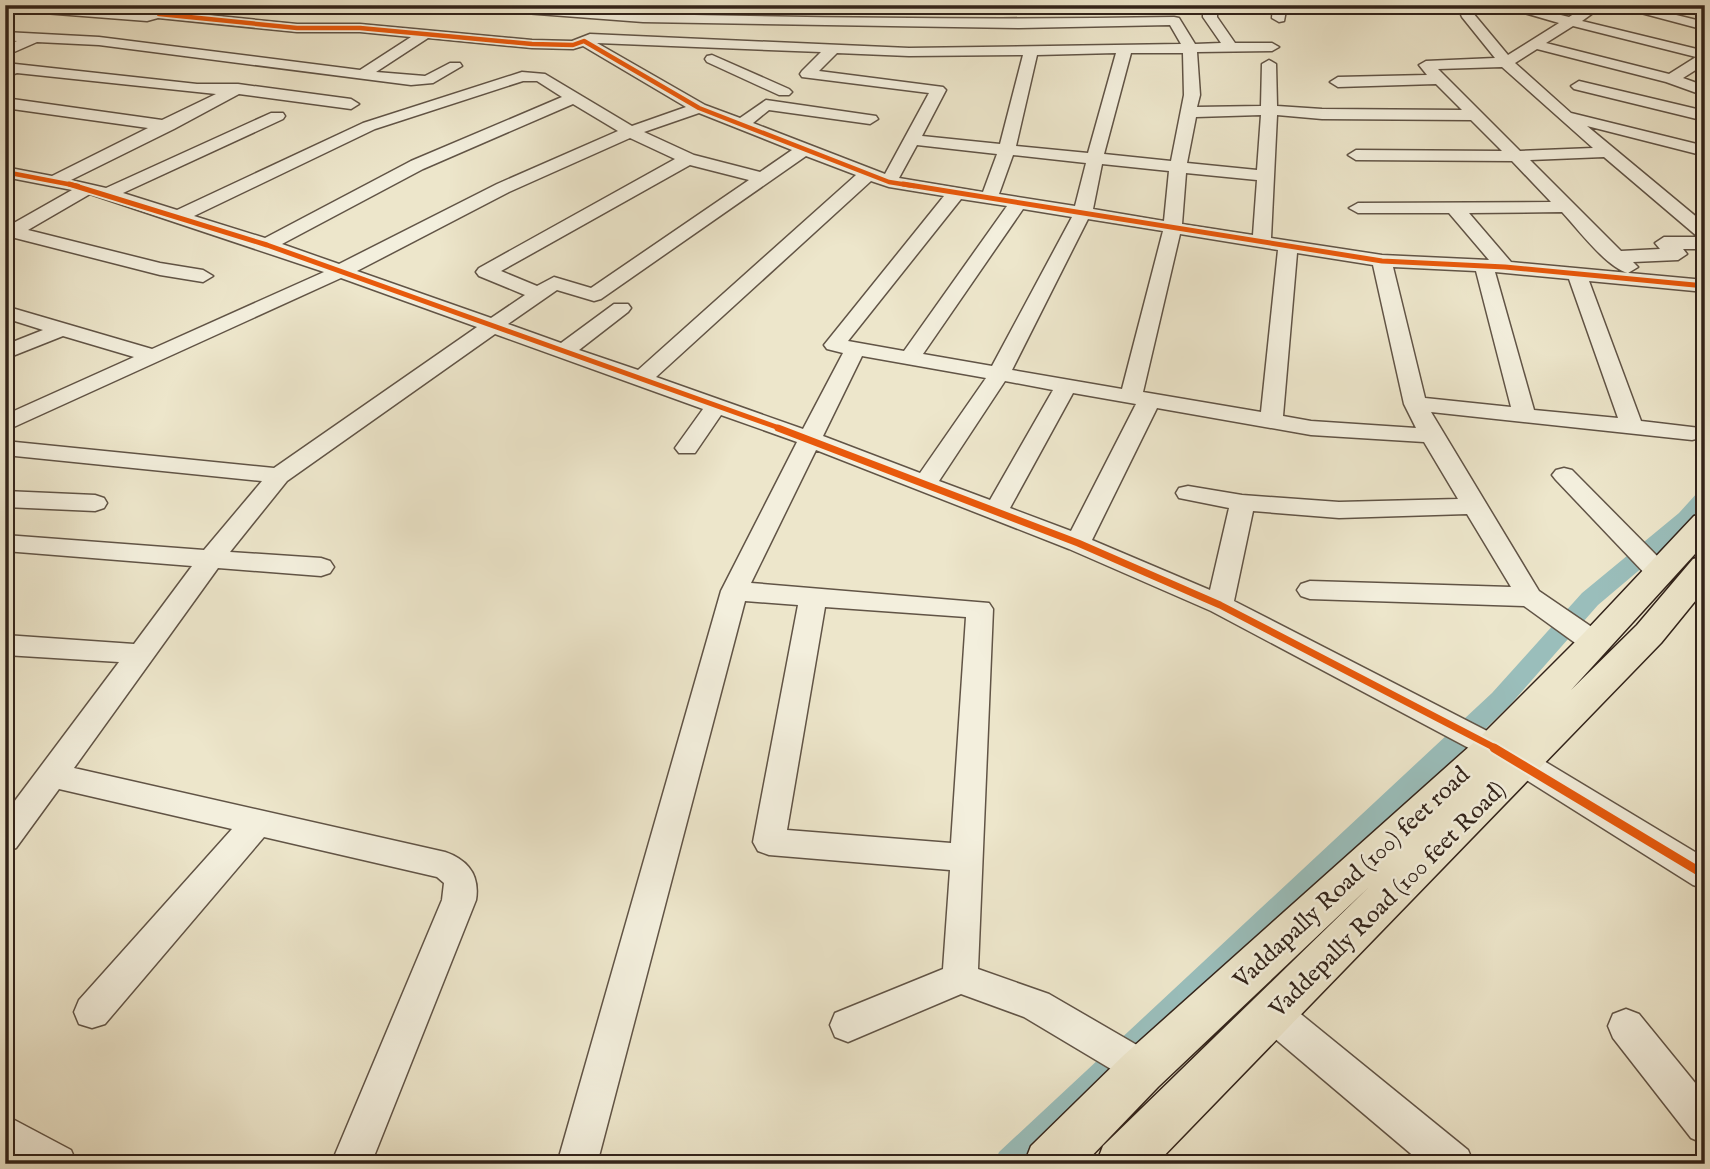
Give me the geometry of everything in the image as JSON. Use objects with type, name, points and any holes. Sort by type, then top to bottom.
[{"type":"main road","name":"Vaddapally Road (100) feet road","points":[[1049,1164],[1124,1058],[1485,743],[1575,628],[1646,560],[1705,523]]},
{"type":"main road","name":"Vaddepally Road (100 feet Road)","points":[[1121,1164],[1273,1014],[1485,743],[1655,629],[1705,567]]},
{"type":"street","points":[[99,41],[153,16],[185,5]]},
{"type":"street","points":[[474,5],[796,13],[990,23],[1174,20],[1190,48],[1192,95],[1178,167],[1173,226],[1140,399],[1078,543]]},
{"type":"street","points":[[988,5],[990,23]]},
{"type":"street","points":[[1059,5],[1061,23]]},
{"type":"street","points":[[1129,5],[1130,22]]},
{"type":"street","points":[[1210,5],[1210,17],[1231,47]]},
{"type":"street","points":[[1464,5],[1467,14],[1506,62],[1606,152],[1705,233]]},
{"type":"street","points":[[1503,5],[1705,57]]},
{"type":"street","points":[[1598,5],[1506,62],[1426,65],[1565,207],[1646,282]]},
{"type":"street","points":[[1617,5],[1685,16],[1705,26]]},
{"type":"street","points":[[5,6],[297,28],[360,28],[532,44],[573,45],[590,38],[833,49],[1272,47]]},
{"type":"street","points":[[523,27],[539,8]]},
{"type":"street","points":[[584,41],[583,27],[598,10]]},
{"type":"street","points":[[340,40],[360,28]]},
{"type":"street","points":[[365,73],[425,34]]},
{"type":"street","points":[[5,36],[99,41],[420,81],[436,77],[455,66]]},
{"type":"street","points":[[5,52],[35,38]]},
{"type":"street","points":[[584,41],[699,108],[890,182],[1382,261],[1494,267],[1705,286]]},
{"type":"street","points":[[1537,45],[1671,79],[1705,92]]},
{"type":"street","points":[[925,484],[999,374],[1083,212],[1094,158],[1125,48]]},
{"type":"street","points":[[772,105],[833,49]]},
{"type":"street","points":[[890,182],[938,90],[952,50]]},
{"type":"street","points":[[989,199],[1007,149],[1031,50]]},
{"type":"street","points":[[299,66],[320,53]]},
{"type":"street","points":[[164,86],[218,56]]},
{"type":"street","points":[[1671,79],[1705,57]]},
{"type":"street","points":[[712,59],[785,92]]},
{"type":"street","points":[[1262,240],[1269,64]]},
{"type":"street","points":[[1568,87],[1616,65]]},
{"type":"street","points":[[9,70],[164,86],[238,89],[351,104]]},
{"type":"street","points":[[807,74],[938,90]]},
{"type":"street","points":[[177,216],[399,110],[522,76],[540,77],[630,132],[688,159],[761,178]]},
{"type":"street","points":[[1338,82],[1439,79]]},
{"type":"street","points":[[1536,89],[1568,87],[1705,116]]},
{"type":"street","points":[[55,181],[238,89]]},
{"type":"street","points":[[267,245],[417,165],[575,97]]},
{"type":"street","points":[[5,103],[168,125]]},
{"type":"street","points":[[741,125],[766,105],[870,119]]},
{"type":"street","points":[[5,424],[341,271],[503,188],[630,132],[699,108]]},
{"type":"street","points":[[1189,112],[1269,110],[1322,114],[1474,115]]},
{"type":"street","points":[[1564,115],[1703,152]]},
{"type":"street","points":[[9,234],[98,191],[277,116]]},
{"type":"street","points":[[913,140],[1266,176]]},
{"type":"street","points":[[5,839],[54,776],[212,557],[279,476],[554,283],[594,295],[805,149]]},
{"type":"street","points":[[1356,155],[1514,156],[1606,152]]},
{"type":"street","points":[[538,293],[486,272],[688,159]]},
{"type":"street","points":[[5,172],[98,191],[267,245],[717,405],[1078,543],[1220,605],[1485,743],[1704,877]]},
{"type":"street","points":[[642,378],[868,174]]},
{"type":"street","points":[[5,189],[29,176]]},
{"type":"street","points":[[956,193],[834,345],[1311,428],[1432,436]]},
{"type":"street","points":[[910,358],[1019,202]]},
{"type":"street","points":[[1358,208],[1565,207]]},
{"type":"street","points":[[1454,208],[1494,267],[1524,414]]},
{"type":"street","points":[[9,234],[160,269],[203,276]]},
{"type":"street","points":[[1616,257],[1678,254],[1664,243],[1705,243]]},
{"type":"street","points":[[1270,420],[1288,245]]},
{"type":"street","points":[[1382,261],[1415,404],[1530,597],[1575,628]]},
{"type":"street","points":[[1577,275],[1632,426]]},
{"type":"street","points":[[564,351],[621,308]]},
{"type":"street","points":[[5,312],[152,356]]},
{"type":"street","points":[[5,353],[62,329]]},
{"type":"street","points":[[577,1164],[734,591],[855,349]]},
{"type":"street","points":[[996,512],[1066,386]]},
{"type":"street","points":[[1415,404],[1692,433]]},
{"type":"street","points":[[687,448],[717,405]]},
{"type":"street","points":[[5,448],[279,476]]},
{"type":"street","points":[[1564,475],[1646,560]]},
{"type":"street","points":[[1188,493],[1242,503],[1339,510],[1474,506]]},
{"type":"street","points":[[5,499],[95,503]]},
{"type":"street","points":[[1220,605],[1242,503]]},
{"type":"street","points":[[5,543],[321,567]]},
{"type":"street","points":[[1310,590],[1530,597]]},
{"type":"street","points":[[734,591],[981,608],[960,978]]},
{"type":"street","points":[[813,597],[769,842],[966,858]]},
{"type":"street","points":[[5,645],[143,654]]},
{"type":"street","points":[[54,776],[444,865],[458,873],[463,882],[459,900],[351,1164]]},
{"type":"street","points":[[92,1012],[259,821]]},
{"type":"street","points":[[848,1025],[960,978],[1036,1005],[1124,1058]]},
{"type":"street","points":[[1273,1014],[1454,1164]]},
{"type":"street","points":[[1626,1026],[1705,1125]]},
{"type":"street","points":[[5,1134],[57,1164]]},
{"type":"waterway","points":[[1011,1164],[1501,699],[1590,599],[1687,518],[1705,497]]},
{"type":"cycle path","points":[[159,14],[297,28],[360,28],[532,44],[573,45],[584,41],[699,108],[889,182],[1382,261],[1505,267],[1705,286]]},
{"type":"cycle path","points":[[5,172],[88,188],[267,245],[809,439],[1078,543],[1220,605],[1523,763],[1705,875]]}]
